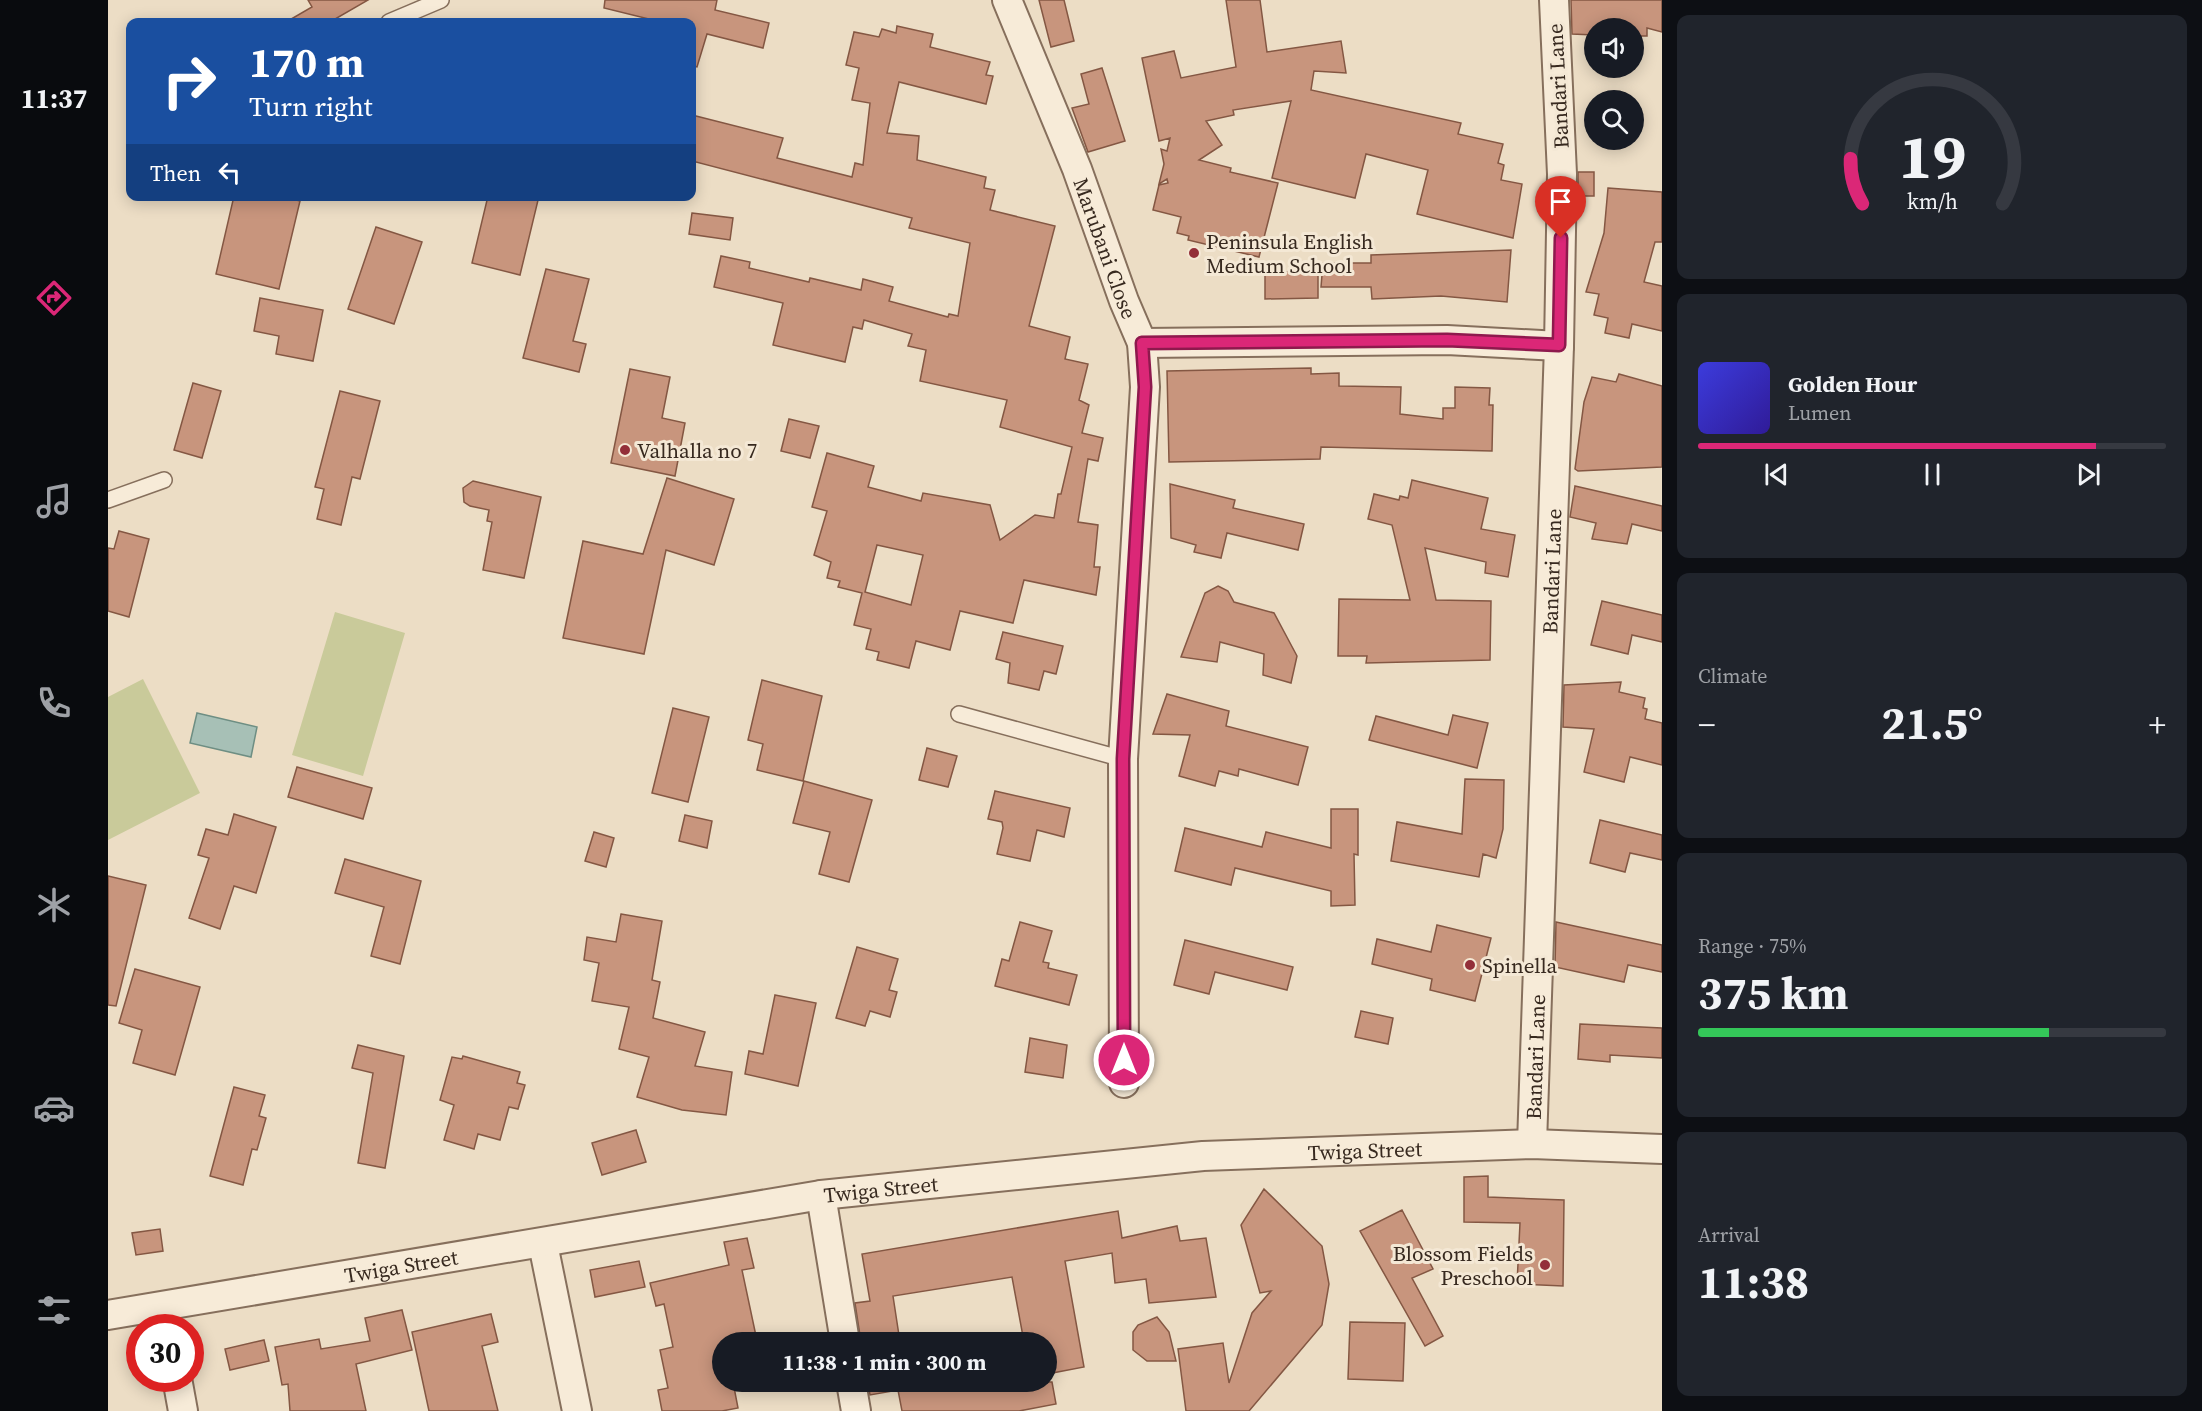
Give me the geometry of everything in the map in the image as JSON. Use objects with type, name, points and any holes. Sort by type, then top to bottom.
[{"type":"street","name":"Marubani Close","points":[[1007,0],[1073,158],[1124,301],[1142,343],[1145,387],[1123,759],[1124,1083]]},
{"type":"street","name":"Bandari Lane","points":[[1532,1144],[1559,345],[1562,174],[1554,0]]},
{"type":"street","points":[[1142,343],[1447,340],[1559,345]]},
{"type":"street","name":"Twiga Street","points":[[181,1314],[543,1244],[821,1195],[1203,1156],[1532,1144],[1662,1149]]},
{"type":"street","points":[[821,1195],[843,1332]]},
{"type":"street","points":[[543,1244],[577,1411]]},
{"type":"street","name":"Twiga Street","points":[[108,1315],[126,1316]]},
{"type":"street","points":[[180,1392],[183,1411]]},
{"type":"street","points":[[853,1392],[856,1411]]},
{"type":"lane","points":[[398,18],[441,0]]},
{"type":"lane","points":[[108,500],[164,480]]},
{"type":"lane","points":[[959,714],[1123,759]]},
{"type":"green space","points":[[335,612],[405,633],[363,776],[292,755]]},
{"type":"green space","points":[[143,679],[200,793],[108,840],[108,697]]},
{"type":"shaded area","points":[[197,713],[257,727],[251,757],[190,743]]},
{"type":"building","points":[[308,0],[368,0],[337,18],[293,18],[312,7]]},
{"type":"building","points":[[605,0],[717,0],[715,10],[769,23],[763,48],[707,34],[697,67],[696,18],[645,18],[604,8]]},
{"type":"building","points":[[1039,0],[1064,0],[1074,41],[1051,47]]},
{"type":"building","points":[[1226,0],[1260,0],[1267,52],[1341,41],[1346,73],[1314,71],[1311,90],[1461,123],[1458,134],[1503,144],[1498,163],[1504,165],[1501,180],[1522,184],[1513,238],[1417,214],[1428,170],[1366,154],[1355,198],[1272,178],[1291,101],[1233,110],[1234,115],[1206,121],[1222,145],[1199,160],[1231,168],[1230,172],[1278,183],[1259,257],[1188,240],[1189,236],[1177,233],[1181,217],[1153,210],[1159,185],[1168,183],[1167,179],[1159,184],[1164,164],[1161,149],[1167,151],[1170,138],[1159,141],[1142,58],[1174,51],[1181,78],[1236,67]]},
{"type":"building","points":[[1571,0],[1662,0],[1662,32],[1647,28],[1647,36],[1644,36],[1644,18],[1584,18],[1584,35],[1572,34]]},
{"type":"building","points":[[897,26],[933,34],[930,47],[990,62],[986,75],[993,76],[986,104],[899,82],[887,133],[919,136],[917,160],[986,177],[984,188],[995,190],[990,210],[1055,226],[1029,326],[1070,337],[1065,359],[1088,364],[1079,400],[1089,405],[1082,433],[1103,438],[1098,461],[1088,459],[1078,522],[1098,525],[1094,567],[1100,567],[1096,595],[1024,580],[1013,623],[960,611],[950,650],[916,641],[909,668],[877,660],[879,652],[866,649],[871,629],[854,625],[862,593],[838,587],[840,581],[827,578],[831,562],[814,555],[827,511],[812,507],[827,453],[874,466],[868,487],[921,501],[923,493],[990,505],[1000,540],[1035,515],[1054,518],[1058,494],[1061,494],[1072,447],[1000,427],[1007,400],[920,381],[926,350],[908,346],[912,334],[864,320],[862,329],[853,327],[845,362],[773,345],[783,303],[714,287],[721,256],[750,262],[749,268],[809,282],[810,278],[861,290],[863,279],[893,287],[889,301],[948,317],[949,314],[958,316],[970,243],[909,228],[912,218],[696,162],[696,116],[783,138],[777,158],[852,177],[855,163],[863,165],[870,103],[852,100],[859,68],[846,65],[854,32],[879,37],[882,29],[896,33]],"holes":[[[877,545],[923,555],[911,605],[865,592]]]},
{"type":"building","points":[[1102,68],[1125,141],[1088,152],[1072,108],[1089,104],[1081,74]]},
{"type":"building","points":[[1578,172],[1594,172],[1594,196],[1578,196]]},
{"type":"building","points":[[1608,188],[1662,192],[1662,242],[1655,242],[1644,282],[1662,286],[1662,331],[1632,324],[1629,338],[1605,333],[1608,318],[1594,315],[1599,294],[1586,292],[1604,233]]},
{"type":"building","points":[[233,201],[300,201],[279,289],[216,274]]},
{"type":"building","points":[[487,201],[538,201],[520,275],[472,263]]},
{"type":"building","points":[[692,213],[733,218],[730,240],[689,234]]},
{"type":"building","points":[[376,227],[422,242],[394,324],[348,309]]},
{"type":"building","points":[[1511,250],[1507,302],[1441,296],[1372,299],[1371,287],[1321,287],[1323,263],[1371,263],[1371,255]]},
{"type":"building","points":[[546,269],[589,279],[573,341],[586,344],[579,372],[523,358]]},
{"type":"building","points":[[1318,271],[1318,298],[1265,299],[1265,272]]},
{"type":"building","points":[[260,298],[323,310],[313,361],[276,354],[279,336],[254,331]]},
{"type":"building","points":[[1311,368],[1311,374],[1339,373],[1339,386],[1401,387],[1400,414],[1443,419],[1443,408],[1455,408],[1455,387],[1490,388],[1489,405],[1493,405],[1492,451],[1321,447],[1320,459],[1169,462],[1167,371]]},
{"type":"building","points":[[630,369],[670,377],[662,418],[685,423],[675,476],[611,463]]},
{"type":"building","points":[[1619,374],[1662,386],[1662,467],[1578,471],[1575,469],[1584,402],[1592,377],[1616,382]]},
{"type":"building","points":[[193,383],[221,391],[202,458],[174,450]]},
{"type":"building","points":[[340,391],[380,401],[360,479],[352,477],[341,525],[317,519],[324,489],[315,487]]},
{"type":"building","points":[[789,419],[819,426],[810,458],[781,451]]},
{"type":"building","points":[[667,478],[734,499],[714,565],[666,550],[644,654],[563,638],[583,541],[643,554]]},
{"type":"building","points":[[1412,480],[1488,498],[1481,529],[1515,535],[1508,577],[1485,573],[1486,562],[1425,548],[1436,600],[1491,601],[1490,660],[1366,663],[1367,656],[1338,656],[1339,599],[1410,600],[1392,525],[1368,519],[1374,494],[1399,500],[1400,496],[1408,498]]},
{"type":"building","points":[[473,481],[541,497],[524,578],[483,570],[492,522],[487,521],[489,510],[470,506],[464,502],[463,488]]},
{"type":"building","points":[[1170,484],[1235,500],[1233,508],[1304,524],[1298,550],[1227,533],[1221,558],[1194,552],[1196,545],[1171,538]]},
{"type":"building","points":[[1575,486],[1662,506],[1662,531],[1632,524],[1627,544],[1592,539],[1596,523],[1570,517]]},
{"type":"building","points":[[119,531],[149,539],[129,617],[108,611],[108,548],[114,549]]},
{"type":"building","points":[[1218,586],[1228,591],[1234,602],[1274,613],[1297,656],[1291,683],[1263,675],[1264,654],[1220,642],[1217,662],[1181,657],[1205,593]]},
{"type":"building","points":[[1602,601],[1662,615],[1662,642],[1632,635],[1628,654],[1591,645]]},
{"type":"building","points":[[1003,632],[1063,646],[1056,674],[1044,671],[1039,690],[1008,683],[1010,663],[996,659]]},
{"type":"building","points":[[762,680],[822,696],[803,781],[757,770],[763,744],[748,740]]},
{"type":"building","points":[[1621,682],[1619,692],[1645,698],[1643,708],[1647,709],[1645,719],[1662,723],[1662,765],[1630,757],[1624,782],[1584,772],[1594,729],[1563,727],[1564,685]]},
{"type":"building","points":[[1167,694],[1229,711],[1226,726],[1308,747],[1298,785],[1239,769],[1238,776],[1219,771],[1215,786],[1179,776],[1190,735],[1153,734]]},
{"type":"building","points":[[673,708],[709,717],[688,802],[652,793]]},
{"type":"building","points":[[1453,715],[1488,723],[1477,768],[1369,740],[1376,716],[1448,735]]},
{"type":"building","points":[[927,748],[957,756],[948,787],[919,780]]},
{"type":"building","points":[[297,767],[372,788],[363,819],[288,797]]},
{"type":"building","points":[[1465,779],[1504,780],[1503,829],[1496,858],[1483,854],[1479,877],[1391,861],[1397,822],[1462,834]]},
{"type":"building","points":[[804,781],[872,800],[849,882],[819,874],[830,832],[793,823]]},
{"type":"building","points":[[995,791],[1070,808],[1064,837],[1037,830],[1030,861],[997,854],[1003,828],[1002,822],[988,819]]},
{"type":"building","points":[[1331,809],[1358,809],[1358,855],[1354,854],[1355,905],[1331,906],[1331,891],[1235,868],[1231,885],[1175,871],[1185,828],[1262,847],[1266,832],[1331,848]]},
{"type":"building","points":[[234,814],[276,827],[256,893],[234,886],[220,929],[189,918],[209,858],[198,855],[206,829],[228,835]]},
{"type":"building","points":[[685,815],[712,821],[707,848],[679,841]]},
{"type":"building","points":[[1600,820],[1662,835],[1662,860],[1630,853],[1625,872],[1590,863]]},
{"type":"building","points":[[594,832],[614,838],[606,867],[585,861]]},
{"type":"building","points":[[345,859],[421,881],[400,964],[371,956],[384,907],[335,893]]},
{"type":"building","points":[[108,876],[146,885],[116,1006],[108,1005]]},
{"type":"building","points":[[621,914],[662,921],[652,980],[660,982],[653,1018],[705,1032],[695,1066],[732,1072],[726,1115],[682,1110],[637,1097],[649,1057],[619,1049],[629,1007],[592,1001],[599,963],[584,960],[587,937],[616,942]]},
{"type":"building","points":[[1020,922],[1052,931],[1043,962],[1049,963],[1048,968],[1077,975],[1069,1005],[995,986],[1002,959],[1009,961]]},
{"type":"building","points":[[1556,922],[1662,945],[1662,972],[1628,965],[1624,982],[1555,967]]},
{"type":"building","points":[[1437,925],[1491,938],[1475,1001],[1430,990],[1432,979],[1372,964],[1377,939],[1431,952]]},
{"type":"building","points":[[1185,940],[1293,967],[1287,990],[1215,972],[1209,994],[1174,985]]},
{"type":"building","points":[[857,947],[898,959],[889,990],[897,992],[890,1017],[870,1011],[865,1026],[836,1018]]},
{"type":"building","points":[[135,969],[200,987],[175,1075],[133,1063],[142,1030],[119,1023]]},
{"type":"building","points":[[775,995],[816,1003],[798,1086],[745,1074],[749,1051],[763,1054]]},
{"type":"building","points":[[1361,1011],[1393,1018],[1388,1044],[1355,1037]]},
{"type":"building","points":[[1580,1024],[1662,1028],[1662,1058],[1610,1055],[1610,1062],[1578,1059]]},
{"type":"building","points":[[1030,1038],[1067,1045],[1063,1078],[1025,1072]]},
{"type":"building","points":[[358,1045],[404,1056],[385,1168],[358,1163],[373,1073],[352,1068]]},
{"type":"building","points":[[463,1056],[520,1072],[517,1083],[525,1085],[518,1109],[509,1107],[500,1140],[478,1134],[474,1149],[444,1140],[454,1105],[440,1100],[452,1057],[462,1059]]},
{"type":"building","points":[[234,1087],[265,1095],[259,1116],[266,1118],[257,1150],[252,1149],[243,1185],[210,1176]]},
{"type":"building","points":[[636,1130],[646,1162],[602,1175],[592,1143]]},
{"type":"building","points":[[1488,1176],[1488,1197],[1564,1200],[1563,1286],[1517,1284],[1520,1223],[1464,1222],[1464,1177]]},
{"type":"building","points":[[1264,1189],[1322,1246],[1329,1284],[1322,1325],[1249,1411],[1186,1411],[1178,1349],[1223,1343],[1229,1383],[1252,1313],[1271,1291],[1260,1293],[1241,1225]]},
{"type":"building","points":[[1402,1210],[1433,1269],[1412,1278],[1443,1336],[1425,1346],[1360,1231]]},
{"type":"building","points":[[1118,1211],[1122,1238],[1177,1226],[1180,1241],[1206,1238],[1216,1297],[1149,1303],[1146,1279],[1115,1283],[1112,1253],[1065,1261],[1084,1367],[1057,1372],[1057,1332],[1022,1332],[1012,1277],[893,1296],[898,1332],[859,1332],[855,1303],[870,1301],[862,1254]]},
{"type":"building","points":[[160,1229],[163,1251],[136,1255],[132,1233]]},
{"type":"building","points":[[747,1238],[754,1268],[742,1270],[755,1332],[712,1332],[712,1392],[735,1392],[738,1408],[722,1411],[662,1411],[658,1390],[668,1388],[660,1350],[673,1347],[664,1304],[656,1306],[650,1283],[729,1265],[724,1242]]},
{"type":"building","points":[[639,1261],[645,1287],[595,1297],[590,1270]]},
{"type":"building","points":[[402,1310],[412,1350],[356,1364],[366,1411],[290,1411],[288,1384],[282,1385],[275,1347],[319,1339],[321,1349],[370,1341],[365,1318]]},
{"type":"building","points":[[491,1314],[498,1342],[482,1346],[498,1411],[429,1411],[412,1332]]},
{"type":"building","points":[[1157,1317],[1169,1332],[1176,1361],[1147,1361],[1133,1350],[1133,1332],[1138,1325]]},
{"type":"building","points":[[1350,1322],[1405,1323],[1403,1381],[1348,1379]]},
{"type":"building","points":[[264,1340],[269,1361],[230,1370],[225,1349]]},
{"type":"building","points":[[870,1392],[887,1392],[870,1395]]},
{"type":"building","points":[[898,1392],[1054,1392],[1056,1404],[1019,1411],[902,1411]]},
{"type":"place","name":"Peninsula English Medium School","points":[[1194,253]]},
{"type":"place","name":"Valhalla no 7","points":[[625,450]]},
{"type":"place","name":"Spinella","points":[[1470,965]]},
{"type":"place","name":"Blossom Fields Preschool","points":[[1545,1265]]},
{"type":"route","points":[[1124,1060],[1123,759],[1145,387],[1142,343],[1447,340],[1559,345],[1561,238]]}]
